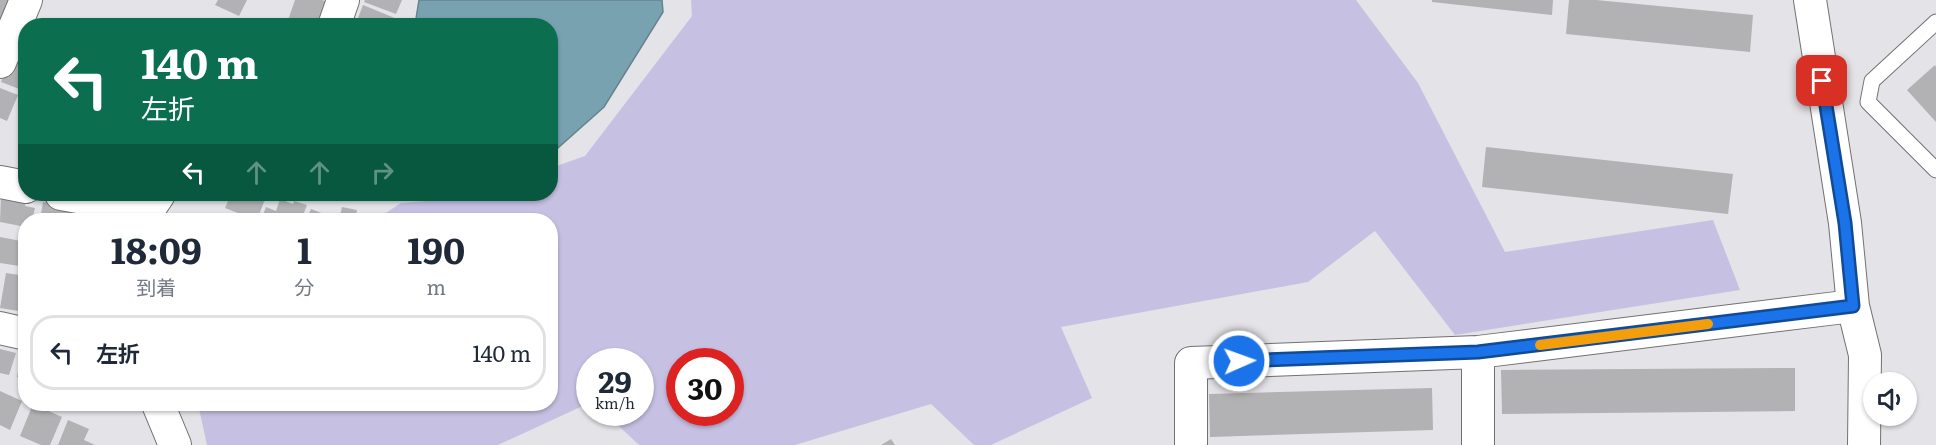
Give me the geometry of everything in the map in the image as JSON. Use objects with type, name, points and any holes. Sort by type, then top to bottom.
[{"type":"street","points":[[18,18],[26,0]]},
{"type":"street","points":[[337,18],[343,0]]},
{"type":"street","points":[[1810,0],[1845,223],[1853,306],[1865,355],[1864,445]]},
{"type":"street","points":[[0,62],[18,19]]},
{"type":"street","points":[[0,182],[18,185]]},
{"type":"street","points":[[76,201],[98,211],[160,207]]},
{"type":"street","points":[[1191,445],[1191,363],[1478,352],[1853,306]]},
{"type":"street","points":[[0,328],[18,332]]},
{"type":"street","points":[[1478,352],[1478,445]]},
{"type":"street","points":[[161,411],[175,445]]},
{"type":"lane","points":[[1936,22],[1872,81],[1868,102],[1936,170]]},
{"type":"shaded area","points":[[691,0],[1356,0],[1418,83],[1505,252],[1713,220],[1740,290],[1455,335],[1375,231],[1308,282],[1061,327],[1092,398],[991,445],[974,445],[931,404],[795,445],[639,445],[619,426],[654,426],[654,348],[576,348],[576,409],[498,445],[207,445],[200,411],[558,411],[558,213],[386,213],[401,203],[426,201],[558,201],[558,166],[585,156],[692,16]]},
{"type":"water","points":[[419,0],[662,0],[663,12],[604,107],[558,148],[558,18],[416,18]]},
{"type":"building","points":[[0,0],[9,0],[0,21]]},
{"type":"building","points":[[218,0],[247,0],[239,16],[215,5]]},
{"type":"building","points":[[295,0],[327,2],[321,18],[289,18]]},
{"type":"building","points":[[365,0],[402,0],[396,14],[364,2]]},
{"type":"building","points":[[1432,0],[1553,0],[1552,15],[1432,2]]},
{"type":"building","points":[[1569,0],[1596,0],[1753,15],[1750,52],[1566,34]]},
{"type":"building","points":[[363,5],[395,18],[358,18]]},
{"type":"building","points":[[14,51],[18,53],[18,88],[1,82]]},
{"type":"building","points":[[1935,65],[1936,67],[1936,122],[1907,90]]},
{"type":"building","points":[[0,88],[18,95],[7,121],[0,118]]},
{"type":"building","points":[[1486,147],[1733,174],[1728,214],[1482,187]]},
{"type":"building","points":[[1,196],[26,201],[25,206],[35,208],[34,213],[18,213],[18,225],[0,222]]},
{"type":"building","points":[[228,201],[264,201],[260,213],[238,213],[225,208]]},
{"type":"building","points":[[279,201],[293,204],[294,201],[307,205],[304,213],[264,213],[266,207],[276,211]]},
{"type":"building","points":[[43,202],[70,207],[69,213],[41,213]]},
{"type":"building","points":[[342,207],[357,210],[356,213],[341,213]]},
{"type":"building","points":[[311,209],[322,213],[309,213]]},
{"type":"building","points":[[0,237],[18,240],[18,266],[0,263]]},
{"type":"building","points":[[6,273],[18,275],[18,311],[0,308]]},
{"type":"building","points":[[0,349],[16,353],[9,375],[0,373]]},
{"type":"building","points":[[1795,368],[1795,411],[1502,414],[1501,370]]},
{"type":"building","points":[[1432,388],[1433,430],[1210,437],[1209,394]]},
{"type":"building","points":[[0,391],[18,399],[18,411],[10,430],[0,425]]},
{"type":"building","points":[[30,411],[49,411],[62,417],[50,445],[41,445],[20,436]]},
{"type":"building","points":[[68,420],[89,429],[84,440],[95,445],[58,445]]},
{"type":"building","points":[[891,439],[895,445],[881,445]]},
{"type":"slow traffic","points":[[1540,345],[1708,324]]},
{"type":"route","points":[[1239,361],[1478,352],[1853,306],[1845,223],[1822,81]]}]
